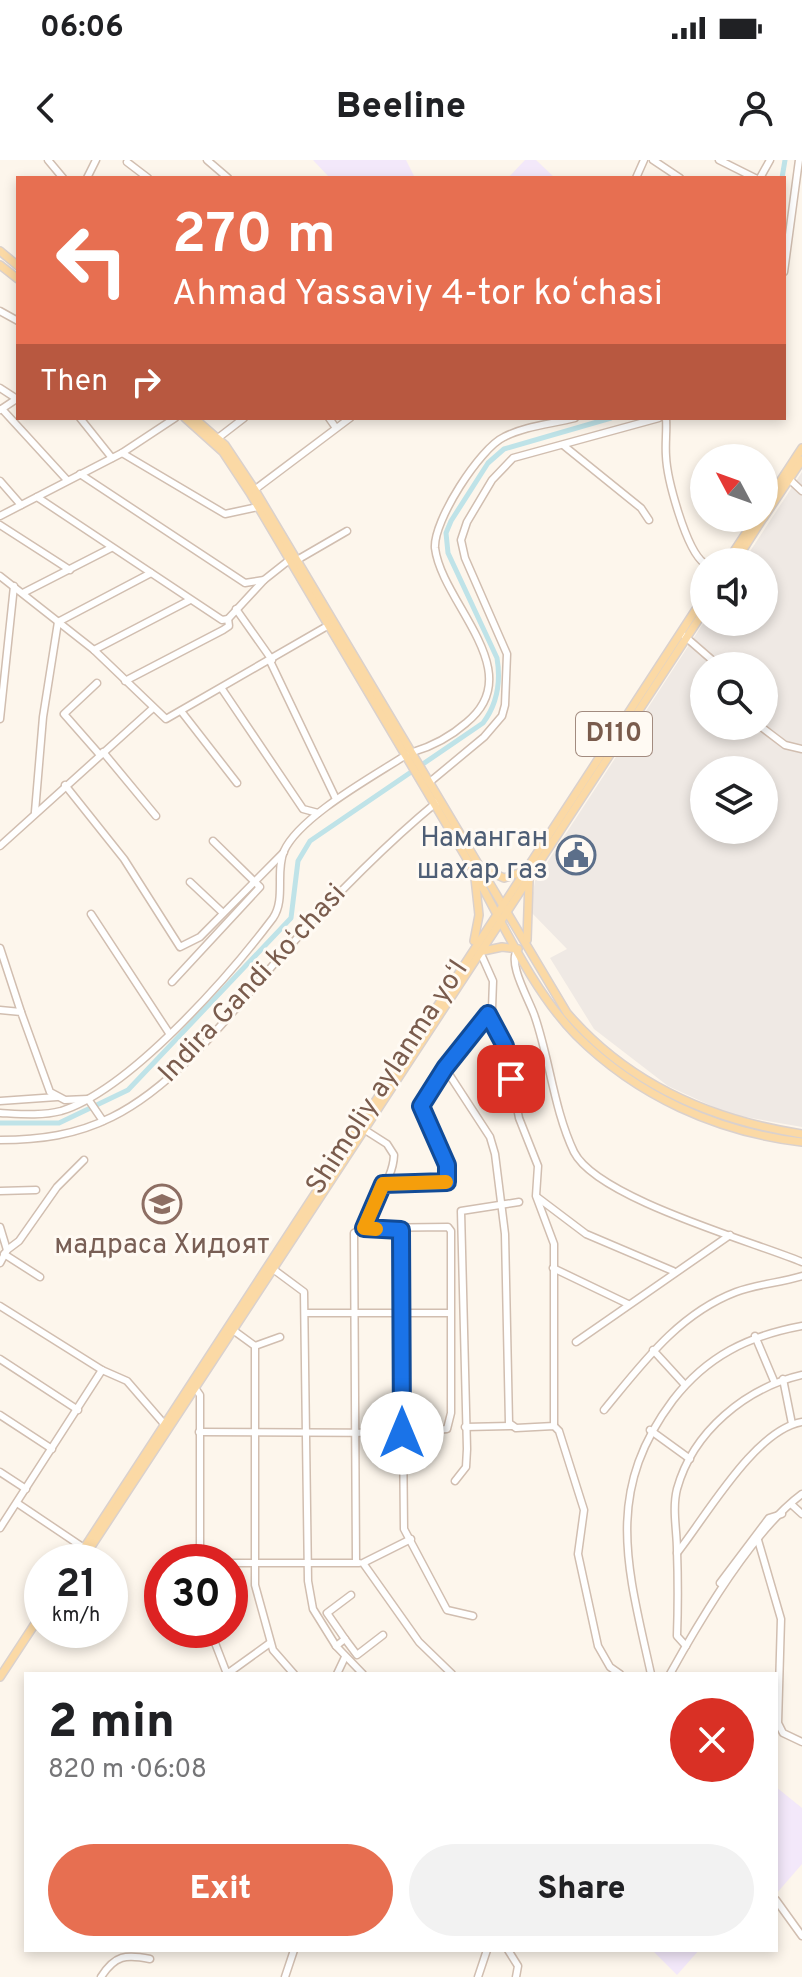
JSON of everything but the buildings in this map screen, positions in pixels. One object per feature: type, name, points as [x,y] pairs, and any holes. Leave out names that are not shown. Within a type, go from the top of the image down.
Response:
[{"type":"main road","points":[[0,251],[16,264]]},
{"type":"main road","points":[[0,265],[16,277]]},
{"type":"main road","points":[[187,420],[223,452],[253,492],[288,561],[332,624]]},
{"type":"main road","points":[[196,420],[218,438],[297,560],[332,624],[427,779],[518,949],[581,1029],[648,1081],[709,1112],[802,1134]]},
{"type":"main road","points":[[778,485],[802,448]]},
{"type":"main road","points":[[778,496],[802,460]]},
{"type":"main road","name":"Shimoliy aylanma yoʻl","points":[[87,1544],[165,1425],[233,1330],[298,1224],[365,1130],[496,911],[526,874],[690,624]]},
{"type":"main road","name":"Shimoliy aylanma yoʻl","points":[[684,635],[690,628]]},
{"type":"main road","points":[[476,868],[504,878],[526,874],[527,942]]},
{"type":"main road","points":[[476,868],[527,942],[539,976],[571,1029],[629,1080],[703,1118],[757,1135],[802,1142]]},
{"type":"main road","points":[[473,947],[479,915],[476,868]]},
{"type":"main road","name":"Shimoliy aylanma yoʻl","points":[[90,1544],[298,1224],[482,953],[526,874]]},
{"type":"main road","points":[[482,953],[502,947],[518,949]]},
{"type":"main road","points":[[2,1671],[24,1639]]},
{"type":"main road","points":[[0,1685],[24,1648]]},
{"type":"street","points":[[48,160],[61,176]]},
{"type":"street","points":[[207,160],[226,176]]},
{"type":"street","points":[[653,160],[677,176]]},
{"type":"street","points":[[719,160],[754,176]]},
{"type":"street","points":[[786,257],[799,160]]},
{"type":"street","points":[[126,161],[145,176]]},
{"type":"street","points":[[1,409],[67,480]]},
{"type":"street","points":[[82,420],[112,458]]},
{"type":"street","points":[[0,516],[122,453],[172,420]]},
{"type":"street","points":[[218,438],[241,420]]},
{"type":"street","points":[[330,420],[336,428]]},
{"type":"street","points":[[253,492],[347,420]]},
{"type":"street","points":[[65,785],[143,886],[178,946],[186,947],[200,937],[336,799],[437,743],[471,720],[485,701],[489,685],[484,651],[435,548],[445,512],[496,442],[517,432],[567,420]]},
{"type":"street","points":[[427,779],[496,725],[502,716],[508,691],[507,654],[465,558],[463,531],[505,463],[652,420]]},
{"type":"street","points":[[666,420],[666,459],[691,548]]},
{"type":"street","points":[[563,445],[641,508],[649,520]]},
{"type":"street","points":[[122,453],[225,514],[258,507]]},
{"type":"street","points":[[80,474],[238,579],[251,583],[264,580]]},
{"type":"street","points":[[789,479],[802,491]]},
{"type":"street","points":[[0,481],[21,505]]},
{"type":"street","points":[[37,497],[215,617],[228,619]]},
{"type":"street","points":[[0,525],[70,570]]},
{"type":"street","points":[[297,560],[347,531]]},
{"type":"street","points":[[23,593],[111,548]]},
{"type":"street","points":[[125,681],[229,626],[228,619],[236,609],[288,561]]},
{"type":"street","points":[[58,622],[151,573]]},
{"type":"street","points":[[0,576],[94,650],[152,709],[166,719],[332,624]]},
{"type":"street","points":[[0,719],[14,586]]},
{"type":"street","points":[[94,650],[190,600]]},
{"type":"street","points":[[236,609],[271,661],[336,799]]},
{"type":"street","points":[[35,812],[43,717],[58,622]]},
{"type":"street","points":[[684,635],[703,652]]},
{"type":"street","points":[[97,683],[64,714],[156,816]]},
{"type":"street","points":[[222,689],[303,809],[315,814],[322,812]]},
{"type":"street","points":[[0,846],[152,709]]},
{"type":"street","points":[[181,711],[237,783]]},
{"type":"street","points":[[778,740],[785,745],[802,749]]},
{"type":"street","name":"Indira Gandi koʻchasi","points":[[0,1140],[36,1140],[76,1133],[152,1091],[211,1035],[330,902],[437,802]]},
{"type":"street","points":[[172,982],[260,887],[213,841]]},
{"type":"street","points":[[0,1113],[60,1111],[88,1099],[133,1068],[248,951],[276,913],[284,852]]},
{"type":"street","points":[[190,882],[223,913]]},
{"type":"street","points":[[91,914],[169,1033]]},
{"type":"street","points":[[0,948],[50,1092],[57,1097]]},
{"type":"street","points":[[518,949],[514,962],[540,1031],[568,1136],[581,1163],[619,1190],[802,1262]]},
{"type":"street","points":[[388,1182],[447,1182],[442,1152],[421,1109],[445,1068],[493,1004],[493,981],[482,953]]},
{"type":"street","points":[[0,1010],[21,1012]]},
{"type":"street","points":[[488,1014],[505,1046],[519,1118],[538,1166],[536,1196],[552,1236],[554,1426],[576,1478],[584,1510],[578,1554],[598,1646],[610,1667],[617,1672]]},
{"type":"street","points":[[445,1068],[493,1145],[501,1204],[516,1427]]},
{"type":"street","points":[[0,1101],[57,1097],[74,1101],[88,1099]]},
{"type":"street","points":[[88,1099],[101,1118]]},
{"type":"street","points":[[364,1228],[377,1194],[388,1182],[394,1164],[392,1149],[365,1130]]},
{"type":"street","points":[[0,1263],[57,1187],[84,1160]]},
{"type":"street","points":[[0,1191],[36,1190]]},
{"type":"street","points":[[536,1196],[586,1234],[673,1271]]},
{"type":"street","points":[[455,1481],[466,1467],[461,1211],[519,1202]]},
{"type":"street","points":[[0,1227],[6,1252],[40,1277]]},
{"type":"street","points":[[199,1432],[354,1434],[447,1429],[450,1229],[364,1228],[354,1233],[354,1434],[359,1563],[419,1642],[450,1672]]},
{"type":"street","points":[[401,1230],[404,1529],[447,1610],[473,1616]]},
{"type":"street","points":[[576,1342],[673,1271],[720,1245],[730,1235]]},
{"type":"street","points":[[553,1268],[628,1304]]},
{"type":"street","points":[[273,1269],[304,1292],[305,1562],[313,1609],[336,1646],[361,1672]]},
{"type":"street","points":[[604,1410],[653,1350],[684,1322],[723,1298],[802,1276]]},
{"type":"street","points":[[0,1306],[102,1370],[127,1381],[165,1425]]},
{"type":"street","points":[[305,1313],[450,1313]]},
{"type":"street","points":[[651,1672],[630,1575],[627,1531],[631,1479],[650,1430],[685,1385],[716,1357],[755,1336],[802,1326]]},
{"type":"street","points":[[233,1330],[255,1346]]},
{"type":"street","points":[[755,1336],[774,1381]]},
{"type":"street","points":[[255,1346],[280,1337]]},
{"type":"street","points":[[255,1346],[253,1562],[258,1602],[270,1643],[292,1672]]},
{"type":"street","points":[[653,1350],[685,1385]]},
{"type":"street","points":[[0,1359],[78,1410]]},
{"type":"street","points":[[0,1527],[102,1370]]},
{"type":"street","points":[[686,1646],[677,1636],[677,1490],[690,1459],[737,1402],[774,1381],[802,1375]]},
{"type":"street","points":[[783,1379],[792,1424]]},
{"type":"street","points":[[193,1385],[200,1395],[200,1544]]},
{"type":"street","points":[[0,1415],[52,1449]]},
{"type":"street","points":[[677,1553],[764,1439],[802,1422]]},
{"type":"street","points":[[465,1427],[554,1426]]},
{"type":"street","points":[[650,1430],[690,1459]]},
{"type":"street","points":[[0,1472],[26,1489]]},
{"type":"street","points":[[671,1672],[758,1540],[802,1494]]},
{"type":"street","points":[[17,1503],[78,1544]]},
{"type":"street","points":[[791,1504],[802,1514]]},
{"type":"street","points":[[720,1583],[769,1518],[782,1514]]},
{"type":"street","points":[[248,1562],[359,1563],[411,1539]]},
{"type":"street","points":[[758,1540],[781,1619],[779,1729],[802,1742]]},
{"type":"street","points":[[351,1595],[327,1613],[357,1655],[383,1635]]},
{"type":"street","points":[[336,1646],[345,1639]]},
{"type":"street","points":[[230,1672],[270,1643]]},
{"type":"street","points":[[217,1648],[226,1672]]},
{"type":"street","points":[[338,1672],[345,1657]]},
{"type":"street","points":[[778,1903],[802,1936]]},
{"type":"street","points":[[285,1977],[293,1952]]},
{"type":"street","points":[[478,1977],[486,1952]]},
{"type":"street","points":[[509,1952],[519,1975]]},
{"type":"street","points":[[101,1977],[117,1958],[128,1954],[150,1959]]},
{"type":"shaded area","points":[[313,160],[406,160],[414,176],[328,176]]},
{"type":"shaded area","points":[[525,160],[536,160],[553,176],[510,176]]},
{"type":"shaded area","points":[[802,472],[802,1127],[729,1114],[668,1086],[594,1029],[550,958],[567,949],[530,911],[535,881],[695,636],[778,636],[778,548],[752,548],[763,532],[778,532],[778,509]]},
{"type":"shaded area","points":[[778,1789],[802,1808],[802,1864],[778,1892]]},
{"type":"shaded area","points":[[654,1952],[697,1952],[677,1975]]},
{"type":"waterway","points":[[782,176],[785,160]]},
{"type":"waterway","points":[[0,1123],[59,1123],[128,1090],[291,918],[298,861],[310,841],[483,723],[497,692],[497,658],[448,553],[446,533],[488,463],[504,449],[604,420]]},
{"type":"slow traffic","points":[[376,1229],[364,1228],[383,1184],[446,1182]]},
{"type":"place","name":"Наманган шахар газ","points":[[576,855]]},
{"type":"place","name":"мадраса Хидоят","points":[[162,1204]]},
{"type":"route","points":[[402,1433],[401,1230],[364,1228],[366,1220],[383,1184],[447,1182],[447,1165],[421,1113],[421,1106],[445,1068],[488,1014],[505,1046],[511,1079]]}]
